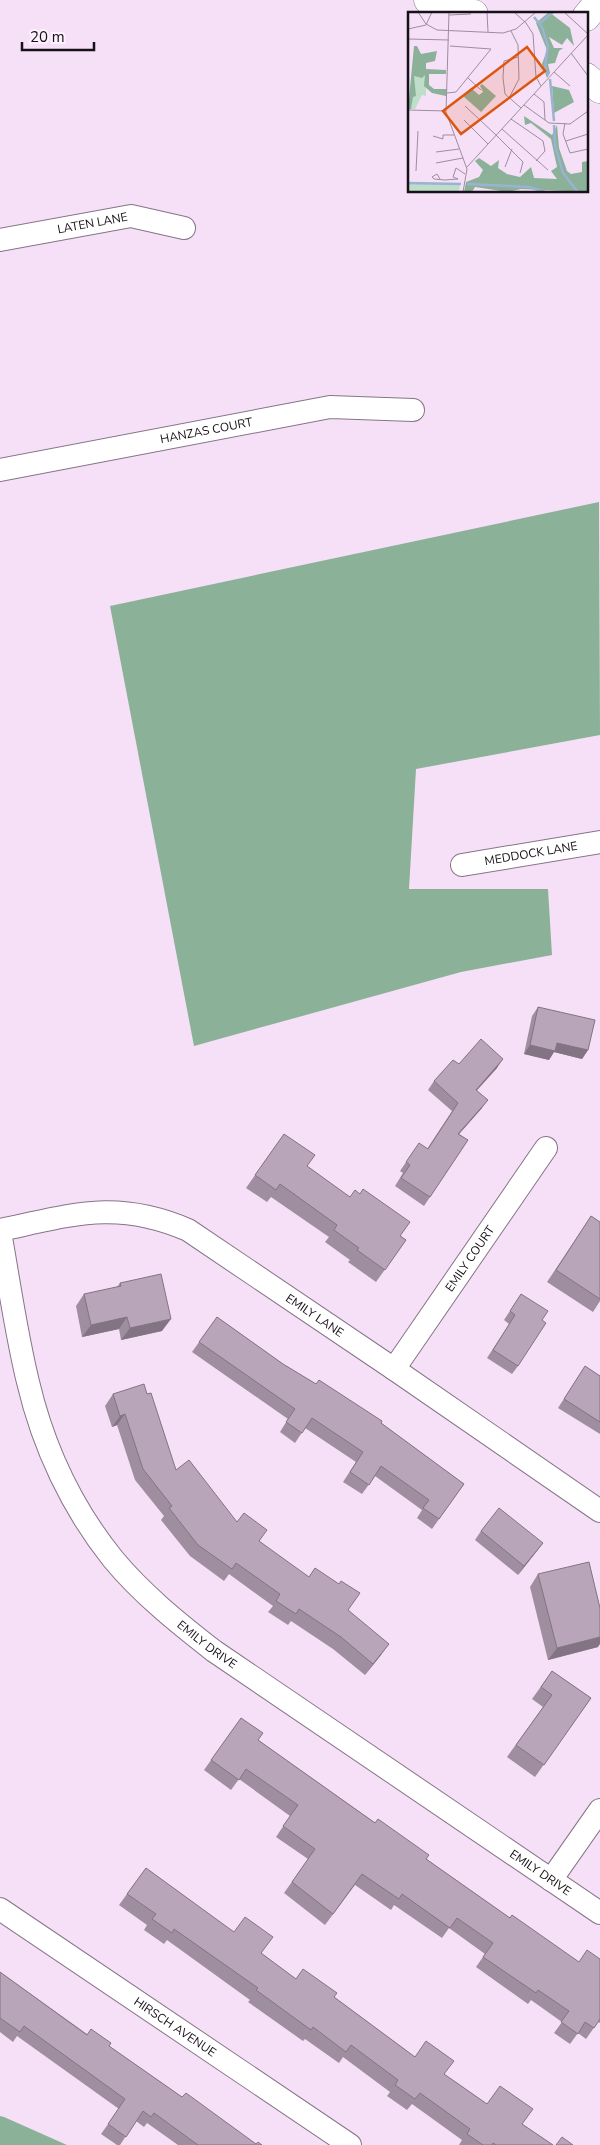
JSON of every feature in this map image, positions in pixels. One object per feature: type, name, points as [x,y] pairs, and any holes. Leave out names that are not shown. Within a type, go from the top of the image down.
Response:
[{"type":"main road","points":[[428,0],[467,12]]},
{"type":"main road","points":[[588,15],[600,0]]},
{"type":"main road","points":[[588,79],[600,88]]},
{"type":"street","name":"LATEN LANE","points":[[0,240],[131,216],[184,228]]},
{"type":"street","name":"HANZAS COURT","points":[[0,470],[330,407],[413,410]]},
{"type":"street","name":"MEDDOCK LANE","points":[[462,865],[600,842]]},
{"type":"street","name":"EMILY COURT","points":[[394,1369],[546,1148]]},
{"type":"street","name":"EMILY LANE","points":[[0,1231],[83,1212],[113,1211],[140,1214],[167,1222],[209,1243],[600,1511]]},
{"type":"street","name":"EMILY DRIVE","points":[[0,1231],[28,1382],[44,1436],[64,1483],[86,1521],[114,1559],[144,1592],[176,1621],[214,1651],[600,1913]]},
{"type":"street","points":[[551,1880],[600,1810]]},
{"type":"street","name":"HIRSCH AVENUE","points":[[0,1909],[350,2145]]},
{"type":"green space","points":[[599,502],[600,735],[416,769],[409,889],[548,889],[552,955],[461,972],[194,1046],[110,606]]},
{"type":"green space","points":[[0,2116],[4,2117],[67,2145],[0,2145]]},
{"type":"building","points":[[538,1007],[595,1020],[588,1050],[557,1043],[555,1051],[530,1045]]},
{"type":"building","points":[[481,1039],[503,1059],[476,1090],[488,1100],[458,1134],[468,1140],[430,1197],[401,1178],[410,1165],[406,1162],[419,1143],[428,1149],[458,1103],[434,1081],[453,1060],[459,1064]]},
{"type":"building","points":[[284,1134],[315,1155],[307,1166],[350,1197],[355,1190],[360,1194],[363,1189],[410,1222],[400,1236],[406,1240],[385,1270],[357,1250],[359,1248],[334,1230],[337,1225],[280,1184],[276,1190],[255,1175]]},
{"type":"building","points":[[591,1216],[600,1222],[600,1299],[556,1270]]},
{"type":"building","points":[[161,1274],[171,1319],[130,1328],[127,1317],[91,1325],[84,1294],[121,1286],[120,1283]]},
{"type":"building","points":[[521,1294],[548,1311],[542,1320],[546,1323],[518,1366],[493,1350],[515,1315],[510,1311]]},
{"type":"building","points":[[217,1317],[283,1364],[316,1384],[319,1380],[382,1421],[381,1423],[464,1484],[439,1519],[423,1508],[429,1500],[381,1466],[369,1485],[350,1472],[363,1452],[312,1418],[302,1433],[286,1422],[295,1409],[199,1342]]},
{"type":"building","points":[[585,1366],[600,1376],[600,1422],[564,1399]]},
{"type":"building","points":[[144,1384],[147,1394],[151,1393],[176,1470],[189,1460],[237,1522],[244,1513],[267,1530],[259,1541],[309,1577],[315,1568],[339,1584],[341,1581],[360,1593],[348,1610],[389,1644],[373,1664],[341,1637],[299,1609],[296,1614],[276,1601],[280,1594],[236,1563],[232,1569],[198,1545],[169,1508],[172,1506],[143,1469],[125,1414],[120,1416],[113,1394]]},
{"type":"building","points":[[499,1508],[543,1543],[524,1566],[481,1531]]},
{"type":"building","points":[[589,1562],[600,1608],[600,1637],[557,1648],[538,1574]]},
{"type":"building","points":[[552,1671],[591,1698],[544,1765],[516,1745],[552,1695],[541,1687]]},
{"type":"building","points":[[241,1718],[263,1733],[258,1740],[375,1823],[378,1819],[429,1855],[426,1859],[510,1918],[512,1915],[579,1962],[587,1950],[600,1959],[600,2019],[594,2028],[585,2022],[578,2034],[561,2022],[569,2011],[538,1990],[536,1993],[483,1957],[493,1943],[457,1918],[450,1928],[402,1894],[399,1899],[362,1874],[333,1914],[292,1882],[315,1849],[283,1826],[298,1805],[246,1769],[239,1780],[211,1760]]},
{"type":"building","points":[[146,1868],[234,1932],[245,1917],[273,1937],[261,1953],[296,1979],[303,1969],[337,1993],[334,1997],[415,2057],[426,2041],[454,2061],[444,2074],[487,2104],[500,2086],[533,2109],[522,2124],[553,2145],[496,2145],[493,2143],[492,2145],[483,2145],[467,2134],[470,2129],[420,2093],[415,2099],[395,2085],[398,2080],[351,2045],[346,2052],[313,2027],[311,2030],[256,1990],[258,1988],[174,1929],[172,1933],[152,1919],[156,1914],[127,1894]]},
{"type":"building","points":[[0,1972],[87,2035],[91,2029],[111,2043],[109,2046],[182,2097],[186,2093],[256,2144],[258,2142],[262,2145],[198,2145],[154,2113],[151,2117],[143,2111],[126,2137],[108,2124],[125,2099],[24,2026],[20,2032],[0,2018]]},
{"type":"building","points":[[562,2137],[573,2145],[556,2145]]}]
